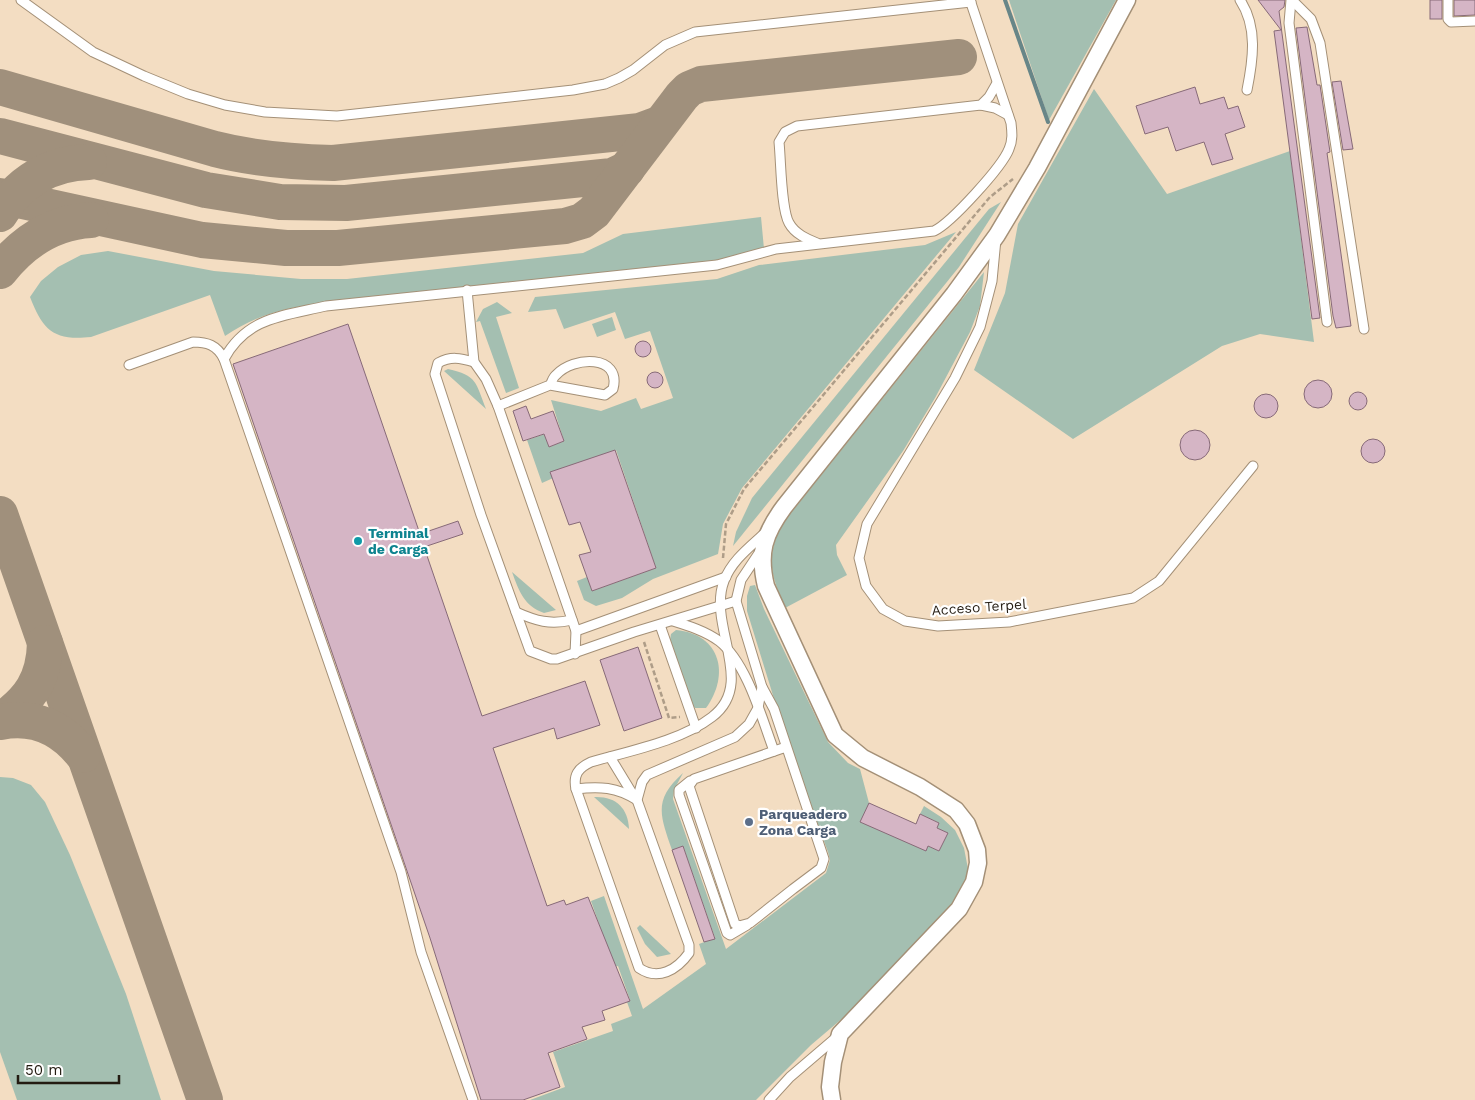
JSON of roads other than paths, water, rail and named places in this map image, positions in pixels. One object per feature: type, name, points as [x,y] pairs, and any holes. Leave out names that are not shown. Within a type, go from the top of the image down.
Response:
[{"type":"street","points":[[832,1100],[830,1087],[833,1062],[840,1034],[959,909],[974,882],[978,862],[977,850],[967,824],[956,810],[920,787],[863,758],[847,747],[834,734],[766,586],[761,560],[763,548],[769,529],[784,507],[954,294],[997,235],[1031,178],[1127,0]]},
{"type":"lane","points":[[20,0],[93,52],[188,94],[225,105],[315,116],[363,114],[573,90],[605,84],[619,78],[633,70],[665,45],[695,32],[970,1],[1008,115],[1012,133],[1009,151],[942,228],[924,233],[759,252],[718,265],[326,306],[267,321],[246,330],[233,342],[224,359]]},
{"type":"lane","points":[[1240,0],[1252,33],[1253,62],[1247,90]]},
{"type":"lane","points":[[1291,0],[1289,23],[1327,322]]},
{"type":"lane","points":[[1291,0],[1311,19],[1320,43],[1364,329]]},
{"type":"lane","points":[[1448,0],[1448,19],[1451,22],[1475,21]]},
{"type":"lane","points":[[981,105],[989,97],[997,83]]},
{"type":"lane","points":[[820,244],[800,235],[788,222],[786,216],[779,142],[785,132],[797,126],[981,105],[995,108],[1008,115]]},
{"type":"lane","name":"Acceso Terpel","points":[[997,235],[992,281],[980,327],[955,378],[867,524],[859,558],[866,586],[883,609],[905,622],[938,626],[1009,622],[1133,598],[1158,581],[1253,466]]},
{"type":"lane","points":[[467,290],[474,362],[486,379],[498,406],[576,631],[576,654]]},
{"type":"lane","points":[[129,365],[193,342],[213,345],[220,351],[224,359],[401,872],[421,952],[473,1100]]},
{"type":"lane","points":[[474,362],[457,357],[449,358],[438,363],[435,374],[481,516],[530,651],[551,660],[576,654],[649,628],[736,601]]},
{"type":"lane","points":[[498,406],[550,385],[598,396],[610,393],[614,384],[612,372],[607,366],[594,361],[562,370],[556,375],[550,385]]},
{"type":"lane","points":[[610,757],[637,800],[689,945],[689,953],[682,961],[674,968],[655,975],[647,974],[639,968],[574,782],[579,770],[591,762],[685,733],[714,716],[727,702],[732,692],[733,683],[720,607],[725,577],[736,561],[769,529]]},
{"type":"lane","points":[[763,548],[742,580],[736,601],[762,687],[774,709],[823,854],[823,864],[750,923],[730,935],[727,933],[679,795],[680,790],[690,781],[786,747]]},
{"type":"lane","points":[[576,631],[725,577]]},
{"type":"lane","points":[[516,612],[553,624],[572,620]]},
{"type":"lane","points":[[673,621],[700,630],[727,649],[736,660],[758,708],[774,751]]},
{"type":"lane","points":[[660,625],[696,728]]},
{"type":"lane","points":[[637,800],[642,782],[647,775],[731,740],[749,724],[758,708],[762,687]]},
{"type":"lane","points":[[690,781],[689,790],[735,924],[742,926],[750,923]]},
{"type":"lane","points":[[576,789],[608,788],[621,791],[637,800]]},
{"type":"lane","points":[[769,1100],[790,1077],[840,1034]]},
{"type":"waterway","points":[[1005,0],[1048,122]]},
{"type":"place","name":"Terminal de Carga","points":[[358,541]]},
{"type":"place","name":"Parqueadero Zona Carga","points":[[749,822]]}]
